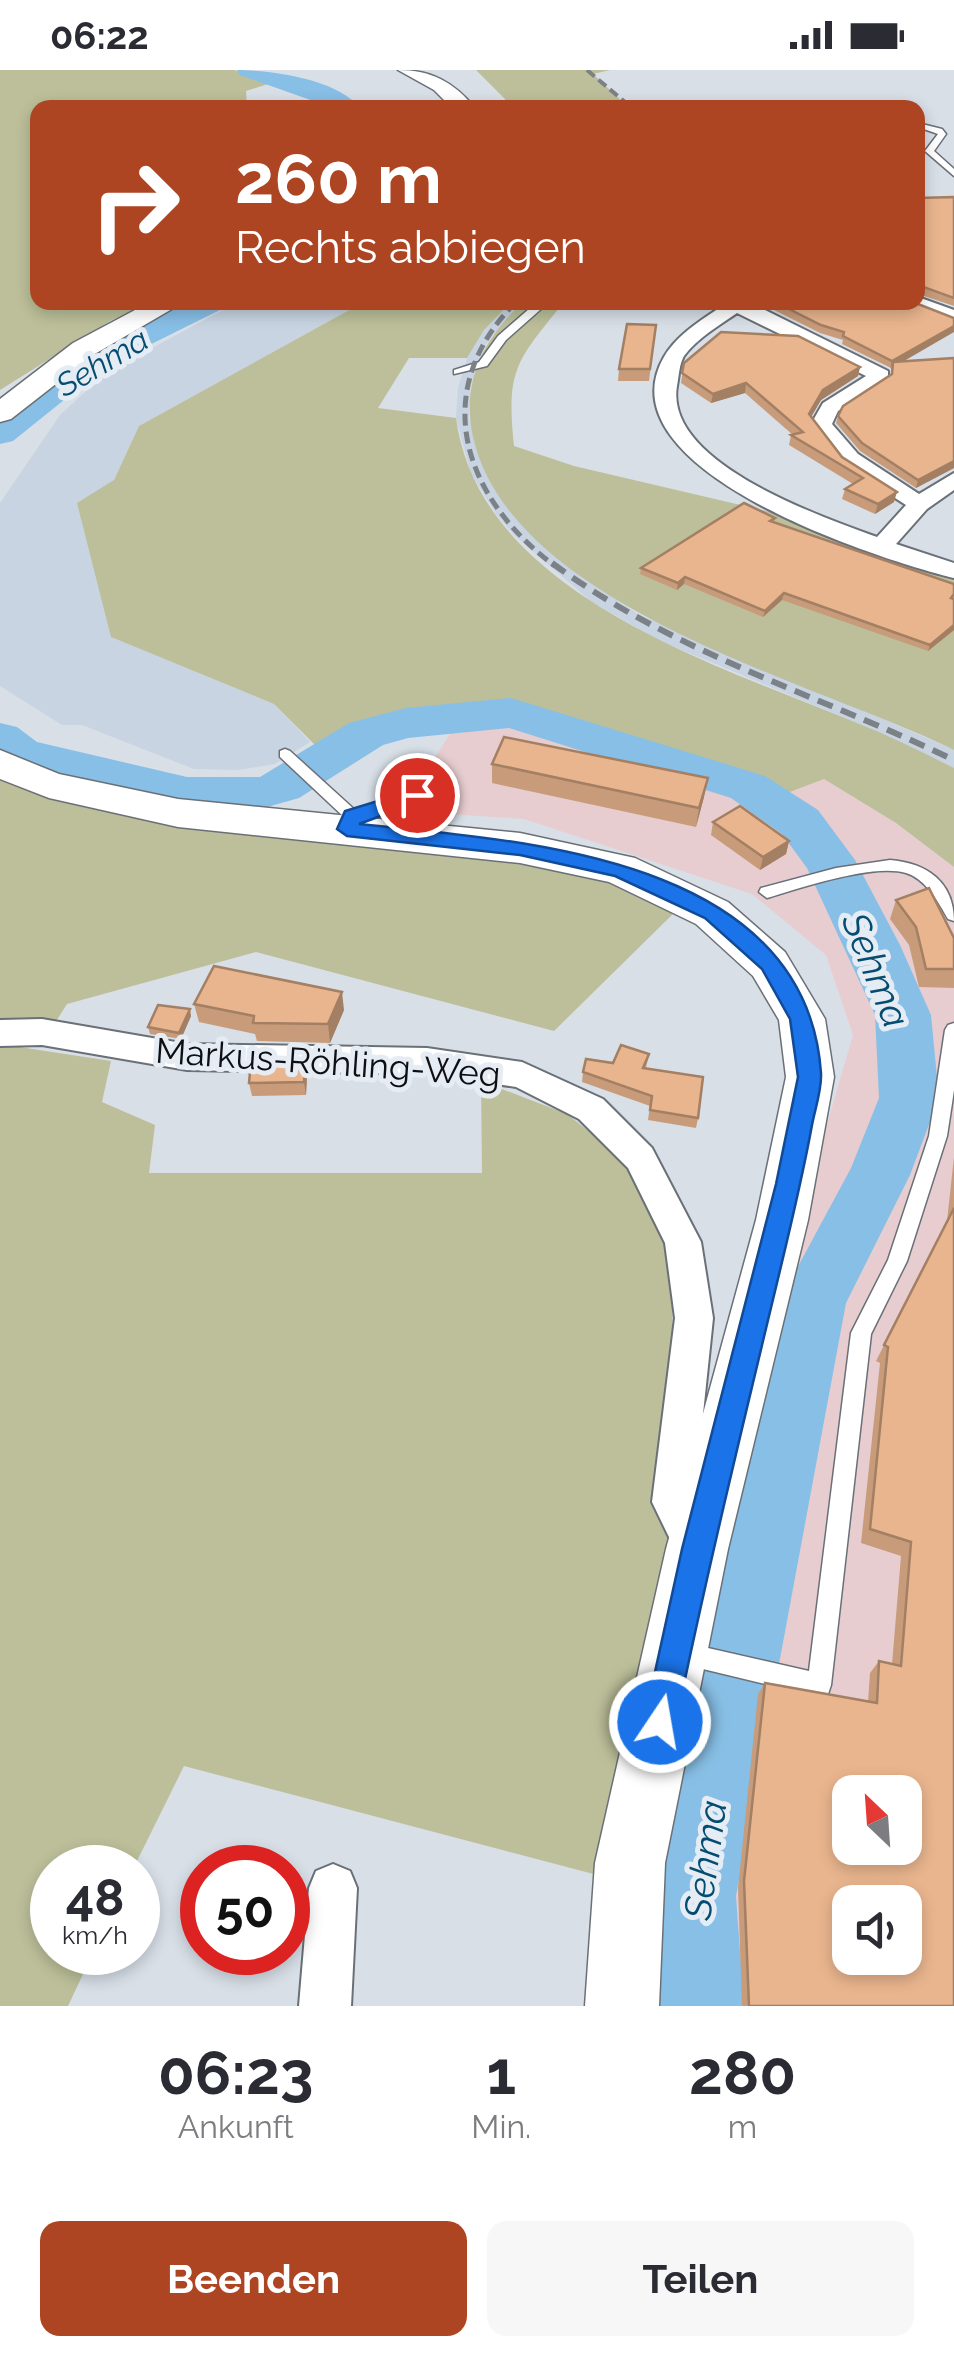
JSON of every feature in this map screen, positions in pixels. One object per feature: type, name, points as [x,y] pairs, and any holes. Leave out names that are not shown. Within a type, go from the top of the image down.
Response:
[{"type":"main road","points":[[408,70],[441,86],[456,100]]},
{"type":"main road","points":[[0,413],[83,349],[156,310]]},
{"type":"main road","points":[[0,764],[49,784],[178,813],[339,811],[620,870],[712,913],[769,964],[802,1019],[810,1077],[785,1202],[697,1549],[689,1656],[630,1863],[622,2006]]},
{"type":"street","points":[[925,305],[954,316]]},
{"type":"street","points":[[730,310],[692,338],[671,360],[663,411],[670,424],[716,472],[747,490],[882,546],[954,570]]},
{"type":"street","points":[[750,310],[880,375],[830,406],[822,424],[850,459],[919,504]]},
{"type":"street","points":[[882,546],[919,504],[954,480]]},
{"type":"street","name":"Markus-Röhling-Weg","points":[[0,1032],[42,1032],[187,1057],[427,1061],[522,1076],[591,1109],[640,1158],[683,1242],[694,1318],[672,1502],[697,1549]]},
{"type":"street","points":[[324,2006],[333,1888]]},
{"type":"lane","points":[[925,127],[942,134],[929,152],[954,172]]},
{"type":"lane","points":[[458,372],[483,364],[502,338],[535,310]]},
{"type":"lane","points":[[285,754],[339,811],[417,795]]},
{"type":"lane","points":[[767,892],[876,867],[909,867],[940,890],[954,915]]},
{"type":"lane","points":[[689,1656],[820,1685],[862,1333],[897,1261],[938,1136],[954,1030]]},
{"type":"shaded area","points":[[223,310],[349,310],[139,426],[114,480],[111,637],[274,704],[310,742],[275,764],[238,770],[194,769],[82,725],[62,725],[0,686],[0,503],[60,415],[107,372]]},
{"type":"shaded area","points":[[503,310],[516,310],[489,339],[479,358],[470,388],[469,418],[477,451],[511,510],[530,532],[578,575],[638,614],[950,748],[954,750],[954,768],[660,641],[592,602],[515,536],[471,473],[456,418],[458,388],[467,358],[484,330]]},
{"type":"shaded area","points":[[511,713],[766,801],[824,779],[896,823],[954,867],[954,2006],[639,2006],[729,1461],[853,1035],[826,955],[752,894],[524,819],[401,811],[462,715]]},
{"type":"green space","points":[[0,70],[234,70],[274,82],[246,91],[247,100],[30,100],[30,310],[133,310],[0,390]]},
{"type":"green space","points":[[476,70],[610,70],[593,74],[621,100],[505,100]]},
{"type":"green space","points":[[349,310],[503,310],[484,330],[467,358],[409,358],[378,408],[456,418],[474,479],[509,532],[557,577],[613,615],[739,676],[882,733],[954,768],[954,867],[896,823],[824,779],[766,801],[511,713],[406,723],[366,734],[326,756],[274,704],[111,637],[77,503],[114,480],[139,426]]},
{"type":"green space","points":[[515,310],[557,310],[534,339],[518,368],[512,399],[514,446],[574,466],[779,514],[954,577],[954,750],[676,632],[606,593],[545,548],[499,497],[473,437],[473,380],[486,347]]},
{"type":"green space","points":[[0,775],[424,843],[618,881],[677,910],[554,1031],[256,952],[67,1004],[55,1023],[0,1024]]},
{"type":"green space","points":[[0,1044],[111,1061],[102,1102],[155,1125],[149,1173],[482,1173],[481,1081],[567,1114],[624,1159],[672,1246],[674,1555],[601,1876],[184,1766],[145,1845],[30,1845],[30,1975],[83,1975],[68,2006],[0,2006]]},
{"type":"building","points":[[954,197],[954,298],[925,287],[925,198]]},
{"type":"building","points":[[925,307],[954,318],[954,326],[892,361],[843,336],[844,332],[791,310],[925,310]]},
{"type":"building","points":[[627,324],[656,325],[650,369],[619,369]]},
{"type":"building","points":[[721,332],[798,336],[860,367],[823,390],[809,414],[842,457],[897,492],[878,504],[845,489],[863,478],[791,435],[803,432],[746,383],[713,394],[682,373],[684,363]]},
{"type":"building","points":[[954,358],[954,461],[918,480],[862,443],[838,416],[843,406],[892,374],[893,362]]},
{"type":"building","points":[[744,503],[775,518],[770,521],[954,584],[954,625],[930,645],[784,593],[765,611],[685,577],[678,583],[641,568]]},
{"type":"building","points":[[504,737],[708,778],[699,808],[492,764]]},
{"type":"building","points":[[740,806],[789,841],[763,857],[713,822]]},
{"type":"building","points":[[929,888],[954,938],[954,969],[926,969],[916,927],[896,900]]},
{"type":"building","points":[[214,966],[342,992],[328,1024],[253,1023],[254,1016],[194,1004]]},
{"type":"building","points":[[158,1005],[190,1009],[179,1033],[148,1027]]},
{"type":"building","points":[[621,1045],[649,1054],[643,1068],[703,1077],[698,1118],[650,1110],[652,1096],[583,1072],[586,1059],[613,1063]]},
{"type":"building","points":[[251,1062],[305,1063],[304,1082],[249,1083]]},
{"type":"building","points":[[954,1208],[954,2006],[749,2006],[744,1881],[765,1683],[877,1703],[879,1661],[901,1666],[911,1542],[870,1529],[888,1347],[884,1345]]},
{"type":"waterway","name":"Sehma","points":[[249,70],[340,100]]},
{"type":"waterway","name":"Sehma","points":[[0,433],[93,360],[195,310]]},
{"type":"waterway","name":"Sehma","points":[[0,738],[21,754],[187,793],[260,793],[282,787],[366,734],[406,723],[511,713],[748,787],[800,822],[829,860],[873,945],[903,1015],[909,1098],[879,1175],[813,1300],[693,1896],[699,2006]]},
{"type":"railway","points":[[587,70],[623,100]]},
{"type":"railway","points":[[510,310],[489,336],[472,371],[465,406],[468,441],[479,475],[497,508],[555,566]]},
{"type":"railway","points":[[552,563],[599,595],[697,648],[954,760]]},
{"type":"route","points":[[417,795],[352,816],[347,829],[520,848],[620,870],[712,913],[769,964],[802,1019],[810,1077],[782,1220],[697,1549],[660,1722]]}]
